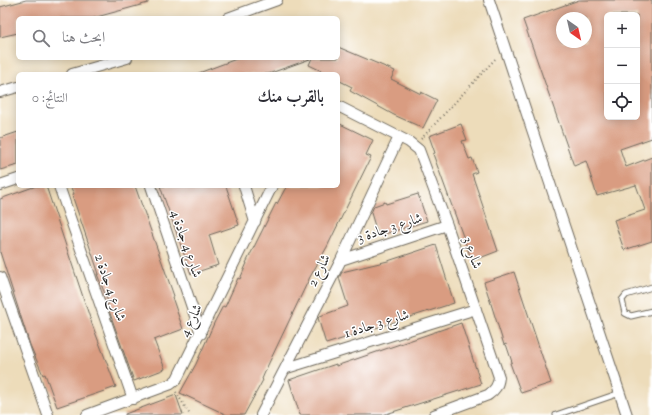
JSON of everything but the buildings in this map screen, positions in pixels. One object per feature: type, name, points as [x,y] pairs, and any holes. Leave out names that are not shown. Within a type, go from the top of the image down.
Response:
[{"type":"street","points":[[233,16],[277,0]]},
{"type":"street","points":[[489,0],[504,49],[627,415]]},
{"type":"street","points":[[79,72],[120,60]]},
{"type":"street","points":[[0,92],[16,88]]},
{"type":"street","points":[[340,107],[414,145]]},
{"type":"street","name":"شارع 2","points":[[261,415],[287,368],[341,260],[399,137]]},
{"type":"street","name":"شارع 3","points":[[414,145],[419,150],[447,225],[499,378],[498,385],[494,391],[488,395],[434,415]]},
{"type":"street","points":[[0,185],[16,180]]},
{"type":"street","name":"شارع 4 جادة 2","points":[[60,188],[133,399]]},
{"type":"street","name":"شارع 4 جادة 4","points":[[152,188],[201,334]]},
{"type":"street","points":[[245,188],[255,222]]},
{"type":"street","name":"شارع 4","points":[[87,415],[171,384],[182,372],[271,188]]},
{"type":"street","name":"شارع 3 جادة 3","points":[[341,260],[447,225]]},
{"type":"street","points":[[0,277],[48,415]]},
{"type":"street","name":"شارع 3 جادة 1","points":[[287,368],[476,309]]},
{"type":"lane","points":[[652,287],[626,295],[622,300],[625,313],[631,316],[652,311]]},
{"type":"lane","points":[[556,415],[620,393]]},
{"type":"path","points":[[414,145],[504,49]]},
{"type":"path","points":[[171,384],[190,415]]}]
